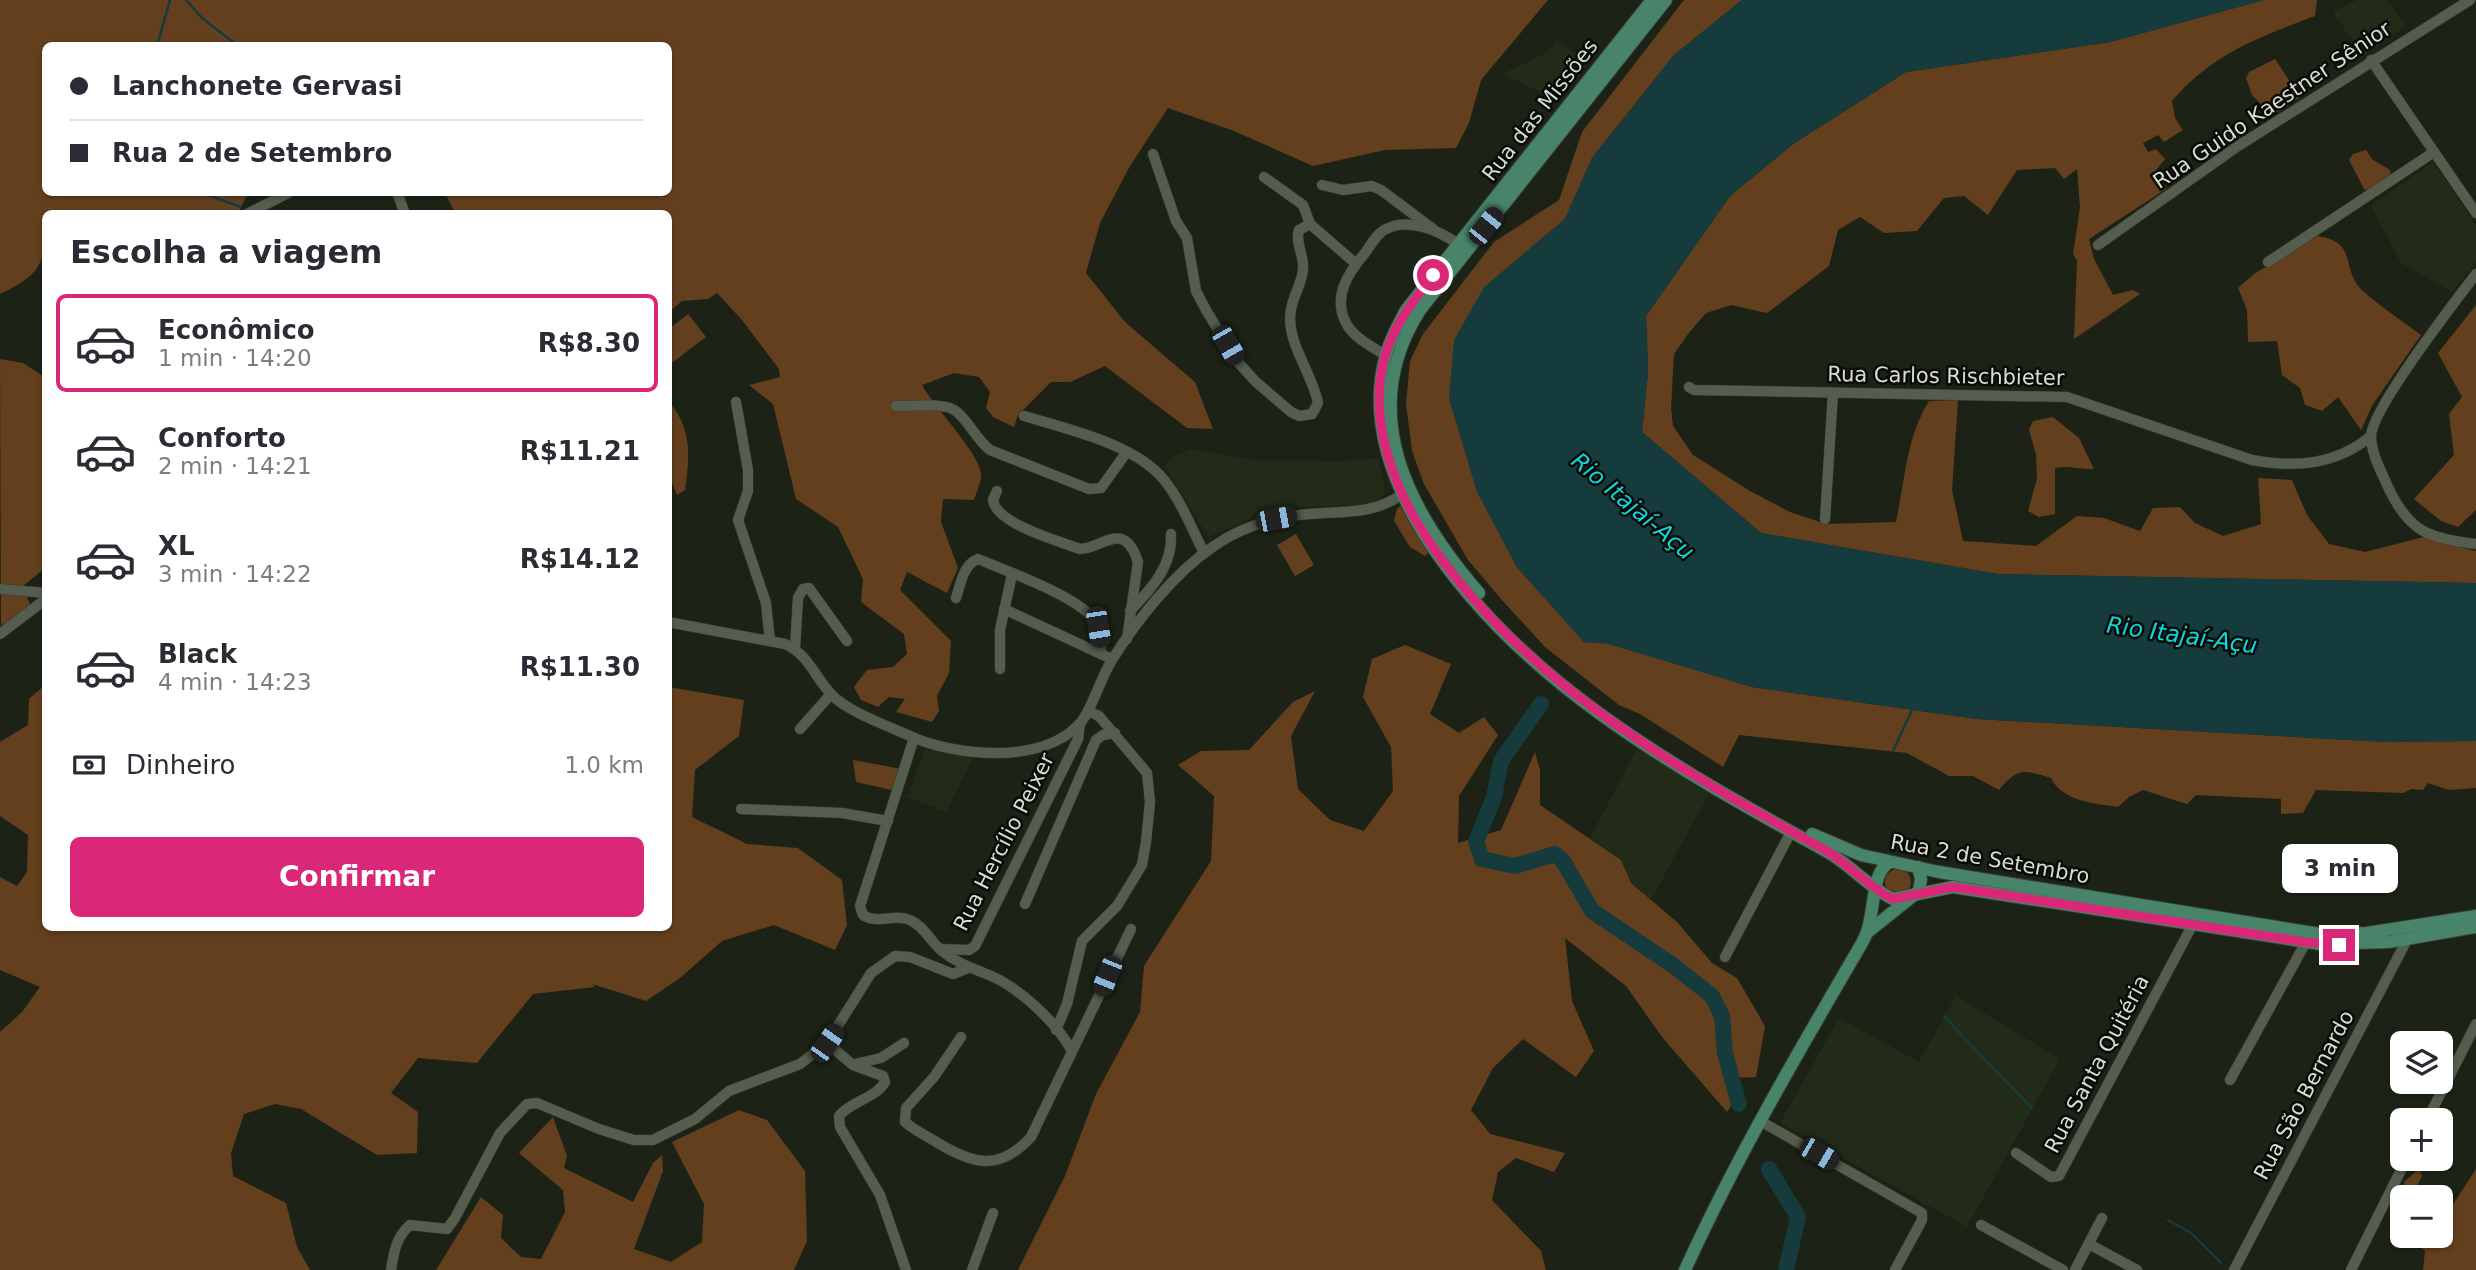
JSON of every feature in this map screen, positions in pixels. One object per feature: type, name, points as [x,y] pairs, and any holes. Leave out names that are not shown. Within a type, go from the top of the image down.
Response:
[{"type":"main road","name":"Rua das Missões","points":[[1547,667],[1491,619],[1442,553],[1389,463],[1383,428],[1381,389],[1385,355],[1406,310],[1652,0]]},
{"type":"main road","name":"Rua das Missões","points":[[1405,493],[1394,445],[1390,403],[1393,366],[1408,328],[1666,0]]},
{"type":"main road","name":"Rua 2 de Setembro","points":[[1547,667],[1627,732],[1847,863],[1893,899],[1953,887],[2339,945],[2409,938],[2476,927]]},
{"type":"main road","name":"Rua 2 de Setembro","points":[[1547,667],[1644,734],[1786,820],[1839,847],[1890,862],[2320,934],[2367,933],[2476,916]]},
{"type":"main road","points":[[1685,1270],[1762,1122],[1869,932],[1877,874],[1890,862]]},
{"type":"main road","points":[[1869,932],[1913,896],[1921,885],[1917,867]]},
{"type":"street","name":"Rua Guido Kaestner Sênior","points":[[2098,245],[2238,146],[2470,0]]},
{"type":"street","points":[[2371,60],[2476,213]]},
{"type":"street","points":[[2268,262],[2434,152]]},
{"type":"street","points":[[1153,154],[1169,202],[1187,238],[1196,291],[1206,310],[1237,360],[1255,381],[1299,416],[1312,414],[1318,403],[1314,381],[1295,343],[1290,311],[1304,265],[1297,237],[1299,230],[1310,225]]},
{"type":"street","points":[[1264,177],[1303,205],[1310,225],[1355,263]]},
{"type":"street","points":[[1322,185],[1343,190],[1372,186],[1458,244]]},
{"type":"street","points":[[255,210],[282,196]]},
{"type":"street","points":[[1385,355],[1351,331],[1341,310],[1342,291],[1355,263],[1386,229],[1399,226],[1434,230]]},
{"type":"street","points":[[2476,274],[2395,386],[2374,424],[2371,436],[2381,473],[2396,506],[2411,524],[2432,535],[2476,544]]},
{"type":"street","name":"Rua Carlos Rischbieter","points":[[1689,387],[1694,390],[2067,397],[2252,460],[2283,464],[2321,462],[2371,436]]},
{"type":"street","points":[[1825,519],[1833,393]]},
{"type":"street","points":[[736,402],[748,470],[748,491],[738,520],[766,603],[770,641]]},
{"type":"street","points":[[896,406],[948,408],[957,411],[978,440],[990,450],[1089,489],[1101,488],[1126,453]]},
{"type":"street","points":[[1024,416],[1092,436],[1126,453],[1164,480],[1204,553]]},
{"type":"street","points":[[997,491],[993,500],[1000,515],[1037,533],[1080,549],[1087,549],[1104,538],[1128,543],[1138,562],[1127,639]]},
{"type":"street","points":[[672,623],[795,648],[841,703],[914,738],[971,752],[1008,753],[1049,743],[1080,724],[1112,659],[1175,581],[1204,553],[1261,522],[1310,513],[1360,511],[1384,506],[1405,493]]},
{"type":"street","points":[[1130,611],[1149,590],[1168,561],[1171,534]]},
{"type":"street","points":[[956,598],[963,574],[973,561],[978,559],[1070,601],[1092,616],[1098,627],[1101,654]]},
{"type":"street","points":[[1000,669],[1004,609],[1012,574]]},
{"type":"street","points":[[0,589],[42,593]]},
{"type":"street","points":[[795,648],[798,597],[803,589],[814,593],[821,608],[847,641]]},
{"type":"street","points":[[0,634],[42,602]]},
{"type":"street","points":[[1004,609],[1112,659]]},
{"type":"street","points":[[800,729],[831,694]]},
{"type":"street","points":[[1056,1030],[1067,1004],[1082,941],[1118,906],[1142,865],[1146,842],[1150,802],[1147,773],[1099,716],[1088,711]]},
{"type":"street","name":"Rua Hercílio Peixer","points":[[940,949],[969,950],[975,946],[1078,739],[1080,724]]},
{"type":"street","points":[[1025,904],[1096,740],[1103,734],[1115,733]]},
{"type":"street","points":[[914,738],[860,906],[863,915],[876,920],[896,916],[910,920],[929,935],[940,949],[968,968],[990,975],[1029,999],[1072,1051]]},
{"type":"street","points":[[741,809],[842,813],[888,821]]},
{"type":"street","points":[[1725,957],[1791,832]]},
{"type":"street","name":"Rua Santa Quitéria","points":[[2016,1153],[2051,1177],[2059,1177],[2193,924]]},
{"type":"street","points":[[961,1037],[934,1077],[906,1108],[903,1115],[905,1122],[914,1130],[971,1161],[998,1160],[1018,1152],[1031,1137],[1131,929]]},
{"type":"street","name":"Rua São Bernardo","points":[[2234,1270],[2409,938]]},
{"type":"street","points":[[2230,1080],[2305,942]]},
{"type":"street","points":[[391,1270],[402,1232],[411,1225],[447,1229],[500,1133],[527,1104],[537,1103],[634,1140],[653,1140],[695,1119],[729,1091],[800,1064],[827,1043],[871,972],[895,956],[910,957],[953,974],[968,968]]},
{"type":"street","points":[[2433,1108],[2476,1024]]},
{"type":"street","points":[[853,1065],[881,1058],[904,1042]]},
{"type":"street","points":[[827,1043],[853,1065],[883,1076],[885,1082],[881,1089],[848,1105],[839,1116],[840,1127],[880,1195],[905,1270]]},
{"type":"street","points":[[1762,1122],[1922,1213],[1922,1220],[1895,1270]]},
{"type":"street","points":[[2351,1270],[2400,1171]]},
{"type":"street","points":[[972,1270],[993,1213]]},
{"type":"street","points":[[2075,1270],[2102,1218]]},
{"type":"street","points":[[1981,1225],[2063,1270]]},
{"type":"street","points":[[2089,1244],[2137,1270]]},
{"type":"shaded area","points":[[0,0],[1548,0],[1481,80],[1469,123],[1456,148],[1385,150],[1313,166],[1234,131],[1168,108],[1130,166],[1100,223],[1086,273],[1125,322],[1195,382],[1213,429],[1187,428],[1105,366],[1070,382],[1051,382],[1018,415],[1014,427],[993,417],[986,408],[990,392],[979,377],[954,373],[922,385],[972,453],[981,473],[974,500],[943,499],[941,522],[958,568],[947,593],[907,572],[900,590],[951,641],[949,673],[937,696],[939,711],[932,722],[896,712],[905,699],[889,697],[878,707],[861,700],[854,687],[867,670],[893,667],[907,654],[904,634],[861,602],[863,579],[838,527],[796,499],[773,404],[749,385],[780,377],[779,369],[742,320],[717,293],[708,299],[682,301],[672,309],[672,210],[454,210],[446,196],[672,196],[672,42],[42,42],[42,196],[246,196],[240,210],[42,210],[40,264],[26,279],[0,294]]},
{"type":"shaded area","points":[[1684,0],[1742,0],[1674,55],[1592,158],[1565,219],[1485,287],[1516,566],[1584,642],[1608,643],[1752,687],[1977,719],[2386,742],[2476,741],[2476,788],[2449,790],[2428,783],[2423,790],[2411,789],[2403,793],[2316,790],[2303,813],[2281,814],[2281,799],[2196,795],[2187,804],[2143,790],[2118,807],[2071,797],[2056,786],[2051,778],[2034,773],[2017,774],[1999,790],[1973,776],[1949,776],[1907,753],[1739,735],[1723,767],[1640,714],[1619,705],[1545,647],[1468,560],[1424,484],[1412,451],[1406,403],[1410,361],[1423,334],[1494,242],[1559,200],[1582,132]]},
{"type":"shaded area","points":[[2264,0],[2317,0],[2315,16],[2238,49],[2203,71],[2187,85],[2172,101],[2175,118],[2183,130],[2164,142],[2158,135],[2143,143],[2148,152],[2156,149],[2165,159],[2157,169],[2166,189],[2089,239],[2094,259],[2113,295],[2133,290],[2140,294],[2074,339],[2077,261],[2073,254],[2080,207],[2077,169],[2064,179],[2055,168],[2017,170],[1988,215],[1964,196],[1944,198],[1917,231],[1884,233],[1860,217],[1838,230],[1829,266],[1767,313],[1731,305],[1706,313],[1674,354],[1671,408],[1673,426],[1693,455],[1750,491],[1790,512],[1826,524],[1896,522],[1907,460],[1921,415],[1929,401],[1958,400],[1952,490],[1963,541],[2036,546],[2077,516],[2104,518],[2140,531],[2153,508],[2180,507],[2195,523],[2223,536],[2261,524],[2258,478],[2292,480],[2307,515],[2329,544],[2365,552],[2428,536],[2445,544],[2476,551],[2476,583],[1998,574],[1761,533],[1642,432],[1648,372],[1646,316],[1730,196],[1793,144],[1906,72],[2110,42]]},
{"type":"shaded area","points":[[2357,0],[2387,0],[2406,27],[2363,56],[2333,12]]},
{"type":"shaded area","points":[[1557,39],[1586,63],[1557,99],[1502,74],[1542,55]]},
{"type":"shaded area","points":[[2275,59],[2300,97],[2272,116],[2252,95],[2246,78],[2249,72]]},
{"type":"shaded area","points":[[2366,150],[2372,159],[2390,170],[2391,178],[2369,191],[2364,189],[2349,160],[2353,154]]},
{"type":"shaded area","points":[[2433,162],[2476,225],[2476,262],[2452,292],[2401,263],[2371,206]]},
{"type":"shaded area","points":[[2318,236],[2337,243],[2342,248],[2360,288],[2421,335],[2373,404],[2361,430],[2338,397],[2322,411],[2305,405],[2300,388],[2282,375],[2277,341],[2248,342],[2247,310],[2238,288],[2254,274]]},
{"type":"shaded area","points":[[2476,305],[2476,510],[2458,527],[2441,521],[2414,499],[2454,455],[2449,414],[2462,397],[2438,353]]},
{"type":"shaded area","points":[[688,314],[706,337],[672,363],[672,327]]},
{"type":"shaded area","points":[[0,359],[23,363],[42,375],[42,570],[22,587],[31,606],[20,618],[1,625]]},
{"type":"shaded area","points":[[672,406],[685,432],[688,454],[685,490],[677,495],[672,483]]},
{"type":"shaded area","points":[[2053,417],[2079,438],[2094,469],[2055,468],[2055,514],[2039,517],[2028,511],[2037,479],[2036,454],[2029,430],[2033,421]]},
{"type":"shaded area","points":[[1191,449],[1254,460],[1340,461],[1378,458],[1385,491],[1377,504],[1298,507],[1264,513],[1208,537],[1165,466],[1173,457]]},
{"type":"shaded area","points":[[1402,505],[1431,550],[1425,556],[1410,547],[1394,521],[1397,509]]},
{"type":"shaded area","points":[[1296,534],[1314,565],[1295,576],[1277,545]]},
{"type":"shaded area","points":[[1405,645],[1451,664],[1430,714],[1459,733],[1484,717],[1498,735],[1459,796],[1458,843],[1501,830],[1535,752],[1540,770],[1540,805],[1621,860],[1631,883],[1677,922],[1712,963],[1737,978],[1765,1026],[1756,1077],[1729,1078],[1735,1101],[1727,1112],[1662,1037],[1626,986],[1565,938],[1572,1001],[1594,1051],[1576,1077],[1523,1039],[1493,1068],[1471,1110],[1490,1134],[1565,1153],[1554,1172],[1516,1158],[1498,1172],[1492,1200],[1541,1251],[1546,1270],[1018,1270],[1065,1176],[1096,1094],[1140,1012],[1144,966],[1211,861],[1214,796],[1178,765],[1201,751],[1249,750],[1293,702],[1315,691],[1291,736],[1298,789],[1330,820],[1364,831],[1393,791],[1391,747],[1363,697],[1372,659]]},
{"type":"shaded area","points":[[42,688],[42,931],[672,931],[672,688],[744,700],[739,736],[695,770],[692,817],[747,844],[798,848],[842,880],[847,925],[835,950],[774,925],[722,941],[680,978],[646,1001],[592,984],[595,987],[533,994],[477,1063],[418,1058],[391,1093],[418,1112],[417,1153],[377,1155],[301,1109],[275,1104],[244,1114],[231,1153],[233,1176],[286,1203],[297,1247],[310,1270],[0,1270],[0,1032],[22,1012],[40,987],[0,970],[0,877],[17,886],[27,872],[28,835],[0,816],[0,742],[28,725],[29,699]]},
{"type":"shaded area","points":[[1638,747],[1709,794],[1651,900],[1631,883],[1621,860],[1590,838]]},
{"type":"shaded area","points":[[926,748],[973,758],[946,812],[907,797]]},
{"type":"shaded area","points":[[853,760],[902,769],[896,791],[856,782]]},
{"type":"shaded area","points":[[1898,869],[1907,873],[1911,882],[1907,891],[1898,895],[1889,891],[1885,882],[1889,873]]},
{"type":"shaded area","points":[[1956,996],[2060,1059],[1967,1227],[1780,1123],[1839,1018],[1919,1062]]},
{"type":"shaded area","points":[[739,1110],[767,1120],[805,1171],[807,1241],[794,1270],[436,1270],[481,1197],[503,1215],[501,1238],[521,1257],[541,1259],[565,1212],[563,1190],[519,1153],[553,1117],[567,1156],[564,1168],[633,1202],[653,1163],[662,1155],[663,1171],[634,1249],[671,1262],[702,1242],[704,1204],[672,1142]]},
{"type":"shaded area","points":[[2476,1169],[2476,1270],[2423,1270],[2425,1251],[2421,1248],[2453,1248],[2453,1204]]},
{"type":"shaded area","points":[[2420,1171],[2422,1176],[2417,1185],[2404,1185],[2405,1181]]},
{"type":"water","name":"Rio Itajaí-Açu","points":[[1742,0],[2264,0],[2110,42],[1906,72],[1793,144],[1730,196],[1646,316],[1648,372],[1642,432],[1761,533],[1998,574],[2476,583],[2476,741],[2386,742],[1977,719],[1752,687],[1608,644],[1584,642],[1516,566],[1477,492],[1449,399],[1454,340],[1484,287],[1565,219],[1592,158],[1674,55]]},
{"type":"waterway","points":[[158,42],[170,0]]},
{"type":"waterway","points":[[186,0],[202,18],[233,42]]},
{"type":"waterway","points":[[210,196],[241,207]]},
{"type":"waterway","points":[[1541,704],[1501,761],[1494,797],[1476,842],[1482,859],[1515,866],[1555,854],[1563,861],[1592,911],[1674,966],[1712,996],[1722,1016],[1725,1053],[1739,1104]]},
{"type":"waterway","points":[[1893,751],[1912,710]]},
{"type":"waterway","points":[[1944,1016],[2032,1108]]},
{"type":"waterway","points":[[1769,1169],[1798,1217],[1786,1270]]},
{"type":"waterway","points":[[2168,1220],[2191,1233],[2221,1263]]},
{"type":"route","points":[[1433,275],[1406,310],[1385,355],[1381,389],[1383,428],[1392,473],[1401,495],[1452,574],[1524,653],[1592,708],[1734,800],[1847,863],[1884,895],[1893,899],[1953,887],[2339,945]]}]
